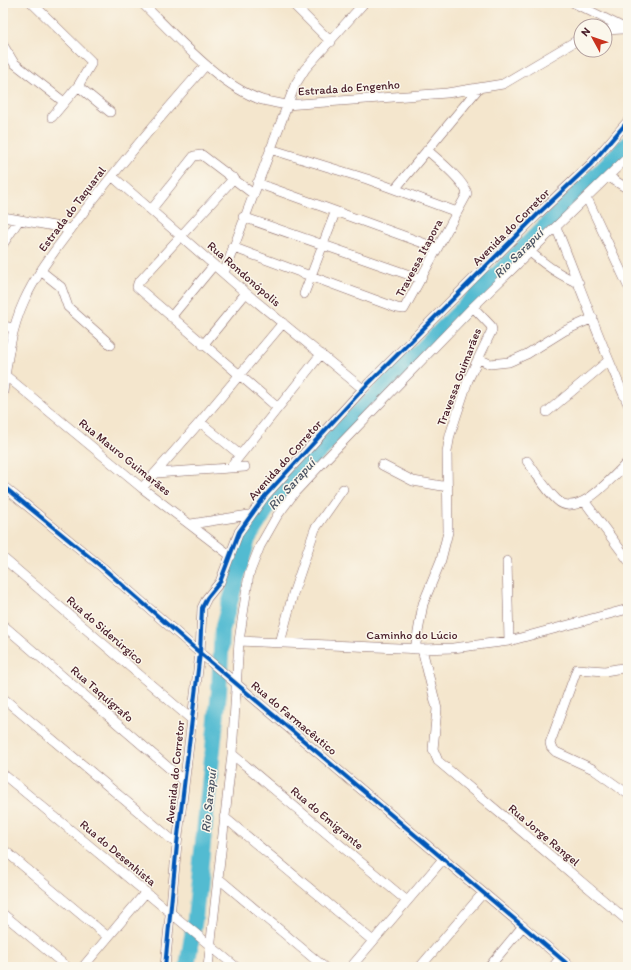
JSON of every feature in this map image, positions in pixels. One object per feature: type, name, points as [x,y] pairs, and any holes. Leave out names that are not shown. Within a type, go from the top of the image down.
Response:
[{"type":"street","points":[[32,3],[89,58],[90,64],[78,86],[52,117]]},
{"type":"street","name":"Estrada do Engenho","points":[[142,3],[206,65],[234,86],[261,100],[286,105],[478,90],[503,84],[573,43]]},
{"type":"street","points":[[292,3],[331,42]]},
{"type":"street","points":[[224,273],[252,193],[295,85],[305,69],[331,42],[364,3]]},
{"type":"street","points":[[574,3],[628,30]]},
{"type":"street","points":[[613,30],[628,30]]},
{"type":"street","points":[[3,45],[14,63],[64,102]]},
{"type":"street","name":"Estrada do Taquaral","points":[[3,392],[14,328],[24,300],[41,271],[112,176],[206,65]]},
{"type":"street","points":[[78,86],[110,112]]},
{"type":"street","points":[[395,189],[478,90]]},
{"type":"street","name":"Avenida do Corretor","points":[[165,967],[177,844],[200,653],[202,608],[207,598],[220,582],[239,532],[249,515],[363,389],[590,164],[628,121]]},
{"type":"street","points":[[270,149],[395,189],[456,212]]},
{"type":"street","name":"Travessa Itapora","points":[[232,247],[402,310],[405,308],[456,212],[465,199],[466,189],[427,150]]},
{"type":"street","points":[[151,210],[194,156],[198,154],[202,155],[234,178],[252,193]]},
{"type":"street","points":[[208,967],[232,754],[238,684],[239,641],[249,574],[260,546],[277,516],[295,492],[326,458],[473,307],[609,178],[628,157]]},
{"type":"street","name":"Rua Rondonópolis","points":[[112,176],[246,293],[363,389]]},
{"type":"street","points":[[234,178],[138,283],[137,287],[139,291],[278,408]]},
{"type":"street","points":[[609,178],[628,189]]},
{"type":"street","points":[[257,183],[335,213],[437,248]]},
{"type":"street","points":[[587,198],[628,286]]},
{"type":"street","points":[[304,294],[335,213]]},
{"type":"street","points":[[3,217],[71,229]]},
{"type":"street","points":[[243,217],[421,279]]},
{"type":"street","points":[[3,244],[19,220]]},
{"type":"street","points":[[556,227],[593,318],[608,361],[628,404]]},
{"type":"street","points":[[530,252],[548,267],[564,277],[579,283]]},
{"type":"street","points":[[171,317],[214,265]]},
{"type":"street","points":[[41,271],[61,287],[68,308],[111,345]]},
{"type":"street","points":[[203,345],[246,293]]},
{"type":"street","name":"Travessa Guimarães","points":[[418,649],[423,604],[447,543],[447,452],[450,435],[468,380],[479,360],[492,330],[489,324],[473,307]]},
{"type":"street","points":[[479,360],[490,364],[509,362],[527,354],[564,330],[593,318]]},
{"type":"street","points":[[142,488],[200,422],[283,323]]},
{"type":"street","points":[[3,326],[14,328]]},
{"type":"street","points":[[230,468],[239,454],[321,354]]},
{"type":"street","points":[[547,412],[608,361]]},
{"type":"street","name":"Rua Mauro Guimarães","points":[[5,374],[142,488],[231,556]]},
{"type":"street","points":[[200,422],[239,454]]},
{"type":"street","points":[[527,461],[557,500],[570,506],[585,502],[628,462]]},
{"type":"street","points":[[382,466],[413,481],[448,487]]},
{"type":"street","points":[[155,473],[245,467]]},
{"type":"street","name":"Rua do Farmacêutico","points":[[3,486],[103,568],[200,653],[571,967]]},
{"type":"street","points":[[280,643],[293,594],[312,534],[321,518],[343,489]]},
{"type":"street","points":[[585,502],[628,560]]},
{"type":"street","points":[[191,524],[249,515]]},
{"type":"street","name":"Rua do Siderúrgico","points":[[3,558],[191,719]]},
{"type":"street","points":[[507,560],[510,641]]},
{"type":"street","name":"Caminho do Lúcio","points":[[239,641],[418,649],[453,648],[510,641],[628,609]]},
{"type":"street","name":"Rua Taquígrafo","points":[[3,625],[184,782]]},
{"type":"street","name":"Rua Jorge Rangel","points":[[418,649],[437,709],[433,749],[438,761],[628,921]]},
{"type":"street","points":[[628,667],[605,671],[576,668],[550,743],[551,747],[556,752],[593,769],[628,794]]},
{"type":"street","points":[[3,698],[177,844]]},
{"type":"street","name":"Rua do Emigrante","points":[[232,754],[407,901]]},
{"type":"street","name":"Rua do Desenhista","points":[[3,774],[236,967]]},
{"type":"street","points":[[224,817],[373,941]]},
{"type":"street","points":[[3,849],[108,937]]},
{"type":"street","points":[[351,967],[444,858]]},
{"type":"street","points":[[218,878],[324,967]]},
{"type":"street","points":[[83,967],[146,892]]},
{"type":"street","points":[[420,967],[483,892]]},
{"type":"street","points":[[3,914],[67,967]]},
{"type":"street","points":[[489,967],[523,926]]},
{"type":"street","points":[[553,967],[560,958]]},
{"type":"waterway","name":"Rio Sarapuí","points":[[187,967],[195,918],[219,692],[222,630],[248,539],[272,501],[310,461],[628,143]]},
{"type":"cycle path","points":[[165,967],[177,844],[200,653],[202,608],[207,598],[220,582],[239,532],[265,496],[363,389],[539,213],[591,164],[628,121]]},
{"type":"cycle path","points":[[3,486],[103,568],[200,653],[571,967]]}]
